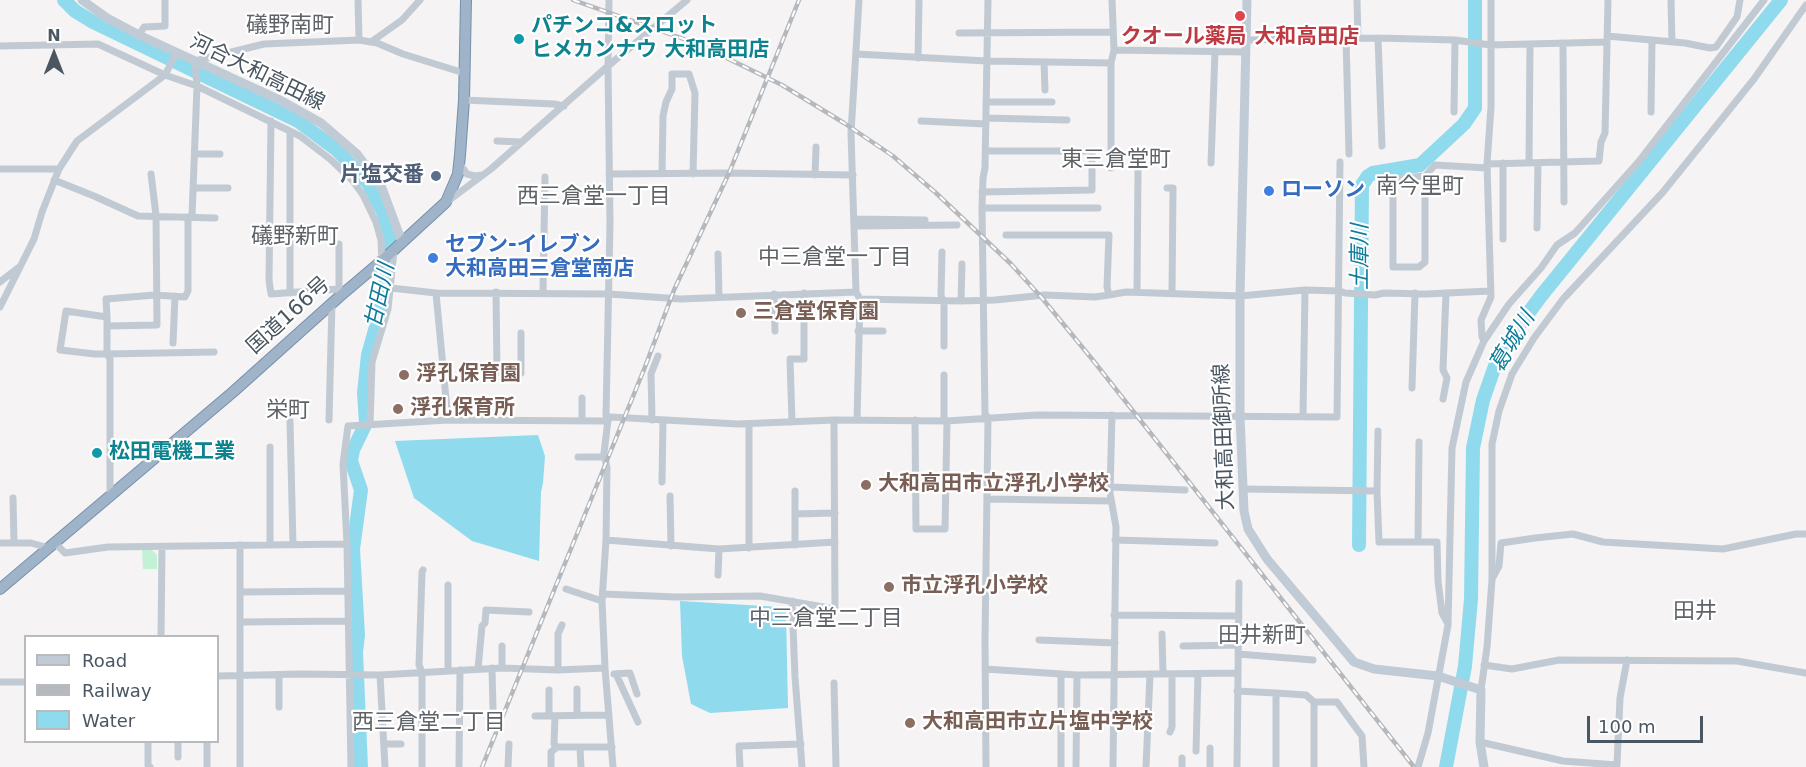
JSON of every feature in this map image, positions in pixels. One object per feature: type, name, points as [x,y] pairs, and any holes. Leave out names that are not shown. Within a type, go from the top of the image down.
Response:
[{"type":"highway","name":"国道166号","points":[[0,589],[233,392],[337,296],[384,260],[446,202],[458,174],[460,155],[464,100],[466,0]]},
{"type":"main road","name":"河合大和高田線","points":[[82,0],[107,18],[175,56],[279,100],[321,123],[357,153],[382,188],[402,242]]},
{"type":"main road","name":"大和高田御所線","points":[[1247,0],[1240,296],[1240,416],[1244,511],[1251,534],[1267,559],[1354,662],[1374,669],[1442,677],[1478,688]]},
{"type":"main road","points":[[1478,688],[1480,742],[1484,767]]},
{"type":"street","points":[[139,36],[144,27],[165,26],[165,0]]},
{"type":"street","points":[[358,0],[359,40]]},
{"type":"street","points":[[371,42],[402,20],[420,0]]},
{"type":"street","points":[[609,0],[609,294],[606,415],[608,420],[604,453],[607,468],[603,598],[605,671],[614,767]]},
{"type":"street","points":[[446,202],[483,175],[687,0]]},
{"type":"street","points":[[857,420],[858,295],[851,133],[859,0]]},
{"type":"street","points":[[918,58],[919,0]]},
{"type":"street","points":[[986,767],[988,418],[985,414],[982,192],[986,151],[988,0]]},
{"type":"street","points":[[1110,168],[1111,63],[1114,50],[1112,0]]},
{"type":"street","points":[[1358,0],[1358,38]]},
{"type":"street","points":[[1484,341],[1480,320],[1491,297],[1487,166],[1491,106],[1491,0]]},
{"type":"street","points":[[1425,176],[1393,179],[1393,267],[1419,267],[1425,262],[1425,176],[1435,165],[1487,166],[1503,163],[1599,161],[1601,142],[1605,133],[1608,0]]},
{"type":"street","points":[[1671,0],[1672,42]]},
{"type":"street","points":[[1246,40],[1378,38],[1455,40],[1490,45],[1607,39],[1672,42],[1710,48],[1716,46],[1737,17],[1740,0]]},
{"type":"street","points":[[1418,767],[1442,677],[1448,625],[1452,448],[1466,381],[1484,341],[1509,304],[1557,246],[1575,233],[1640,160],[1764,0]]},
{"type":"street","points":[[1478,688],[1484,665],[1491,580],[1492,444],[1499,411],[1512,374],[1534,338],[1563,299],[1663,192],[1754,79],[1806,5]]},
{"type":"street","points":[[959,33],[1113,32]]},
{"type":"street","points":[[1346,38],[1349,154]]},
{"type":"street","points":[[1378,38],[1382,146]]},
{"type":"street","points":[[110,496],[110,358],[107,354],[106,299],[158,295],[185,297],[188,291],[190,217],[194,188],[197,84],[195,64],[264,44],[359,40],[464,73]]},
{"type":"street","points":[[1454,112],[1455,40]]},
{"type":"street","points":[[1651,112],[1652,41]]},
{"type":"street","points":[[1563,43],[1564,202]]},
{"type":"street","points":[[0,46],[98,44],[197,84],[300,136],[330,159],[353,181],[363,195],[376,222],[384,260]]},
{"type":"street","points":[[1529,163],[1530,44]]},
{"type":"street","points":[[1114,50],[1246,52]]},
{"type":"street","points":[[1211,163],[1215,51]]},
{"type":"street","points":[[856,54],[987,61],[1111,63]]},
{"type":"street","points":[[0,307],[34,239],[59,169],[78,141],[167,72],[175,56]]},
{"type":"street","points":[[1044,62],[1045,90]]},
{"type":"street","points":[[662,174],[663,116],[672,89],[672,74],[689,74],[695,93],[693,174]]},
{"type":"street","points":[[464,100],[564,106]]},
{"type":"street","points":[[986,102],[1052,102]]},
{"type":"street","points":[[921,121],[1067,120]]},
{"type":"street","points":[[271,121],[269,280],[271,294],[337,296]]},
{"type":"street","points":[[290,131],[290,293]]},
{"type":"street","points":[[497,141],[521,142]]},
{"type":"street","points":[[815,175],[816,147]]},
{"type":"street","points":[[982,192],[1092,190],[1092,151],[986,151]]},
{"type":"street","points":[[195,154],[220,154]]},
{"type":"street","points":[[460,155],[460,164],[464,171],[475,176],[483,175]]},
{"type":"street","points":[[351,767],[347,544],[343,464],[348,426],[448,420],[582,421],[608,420],[611,417],[749,424],[834,420],[946,421],[1037,415],[1337,417],[1340,162]]},
{"type":"street","points":[[1503,163],[1503,239]]},
{"type":"street","points":[[1537,228],[1538,163]]},
{"type":"street","points":[[0,169],[59,169]]},
{"type":"street","points":[[1137,292],[1138,170]]},
{"type":"street","points":[[107,326],[157,325],[156,215],[151,174]]},
{"type":"street","points":[[609,174],[853,175]]},
{"type":"street","points":[[543,293],[545,177]]},
{"type":"street","points":[[54,180],[138,216],[215,218]]},
{"type":"street","points":[[194,188],[228,188]]},
{"type":"street","points":[[1167,188],[1173,188],[1172,294]]},
{"type":"street","points":[[982,208],[1098,208]]},
{"type":"street","points":[[854,223],[925,220]]},
{"type":"street","points":[[854,223],[957,225]]},
{"type":"street","points":[[1006,235],[1109,235],[1107,287],[1109,295]]},
{"type":"street","points":[[329,420],[339,244]]},
{"type":"street","points":[[370,425],[372,362],[388,309],[394,250]]},
{"type":"street","points":[[942,252],[941,295],[944,346]]},
{"type":"street","points":[[718,254],[719,297]]},
{"type":"street","points":[[962,264],[962,301]]},
{"type":"street","points":[[0,282],[18,268]]},
{"type":"street","points":[[391,288],[436,293],[609,294],[681,299],[804,293],[962,301],[1045,295],[1095,297],[1126,292],[1240,296],[1305,290],[1376,295],[1490,291]]},
{"type":"street","points":[[1303,416],[1305,290]]},
{"type":"street","points":[[496,292],[497,372],[521,372],[521,333]]},
{"type":"street","points":[[436,293],[448,420]]},
{"type":"street","points":[[792,422],[790,359],[804,359],[804,293]]},
{"type":"street","points":[[1412,388],[1415,293]]},
{"type":"street","points":[[1443,399],[1448,378],[1443,370],[1446,293]]},
{"type":"street","points":[[774,294],[775,331]]},
{"type":"street","points":[[173,343],[175,296]]},
{"type":"street","points":[[107,317],[66,311],[60,350],[95,354],[214,352]]},
{"type":"street","points":[[858,331],[883,331]]},
{"type":"street","points":[[652,420],[651,374],[658,356]]},
{"type":"street","points":[[915,420],[916,529],[945,529],[944,375]]},
{"type":"street","points":[[582,398],[582,421]]},
{"type":"street","points":[[1112,415],[1111,488],[1116,527],[1113,767]]},
{"type":"street","points":[[662,482],[663,420]]},
{"type":"street","points":[[566,589],[603,598],[760,596],[835,609],[834,420]]},
{"type":"street","points":[[290,421],[293,545]]},
{"type":"street","points":[[749,424],[749,548]]},
{"type":"street","points":[[1378,431],[1379,542],[1437,542],[1442,613],[1448,625]]},
{"type":"street","points":[[1418,542],[1419,442]]},
{"type":"street","points":[[270,447],[270,545]]},
{"type":"street","points":[[578,456],[605,457]]},
{"type":"street","points":[[1111,488],[1185,490]]},
{"type":"street","points":[[1243,489],[1377,490]]},
{"type":"street","points":[[795,491],[795,545]]},
{"type":"street","points":[[670,496],[671,546]]},
{"type":"street","points":[[14,498],[14,542]]},
{"type":"street","points":[[988,499],[1112,501]]},
{"type":"street","points":[[795,514],[835,513]]},
{"type":"street","points":[[1491,580],[1499,566],[1501,543],[1535,538],[1573,534],[1603,542],[1723,549],[1806,534]]},
{"type":"street","points":[[606,540],[719,549],[835,542]]},
{"type":"street","points":[[1115,540],[1215,543]]},
{"type":"street","points":[[0,543],[52,545],[65,554],[108,547],[347,544]]},
{"type":"street","points":[[240,545],[240,767]]},
{"type":"street","points":[[161,635],[162,547]]},
{"type":"street","points":[[718,575],[719,549]]},
{"type":"street","points":[[423,570],[419,665],[422,672],[423,767]]},
{"type":"street","points":[[1237,767],[1239,583]]},
{"type":"street","points":[[447,671],[448,585]]},
{"type":"street","points":[[241,592],[347,591]]},
{"type":"street","points":[[792,601],[802,767]]},
{"type":"street","points":[[478,669],[482,626],[485,623],[486,610],[529,612]]},
{"type":"street","points":[[1114,615],[1239,616]]},
{"type":"street","points":[[241,622],[348,621]]},
{"type":"street","points":[[558,670],[558,634],[562,625]]},
{"type":"street","points":[[1162,634],[1163,674]]},
{"type":"street","points":[[1039,640],[1114,643]]},
{"type":"street","points":[[1183,646],[1239,645]]},
{"type":"street","points":[[502,646],[502,668]]},
{"type":"street","points":[[1238,654],[1313,660]]},
{"type":"street","points":[[1484,665],[1512,669],[1559,660],[1737,661],[1806,673]]},
{"type":"street","points":[[1480,742],[1563,761],[1617,765],[1620,698],[1627,660]]},
{"type":"street","points":[[492,668],[493,709]]},
{"type":"street","points":[[219,676],[380,675],[492,668],[605,671],[616,674],[630,673],[637,694]]},
{"type":"street","points":[[985,669],[1077,675],[1238,673]]},
{"type":"street","points":[[459,767],[460,670]]},
{"type":"street","points":[[616,674],[639,722]]},
{"type":"street","points":[[1061,674],[1061,767]]},
{"type":"street","points":[[1146,767],[1150,674]]},
{"type":"street","points":[[1170,732],[1172,727],[1172,674]]},
{"type":"street","points":[[1196,751],[1198,674]]},
{"type":"street","points":[[279,675],[279,707]]},
{"type":"street","points":[[380,675],[385,767]]},
{"type":"street","points":[[1076,767],[1077,675]]},
{"type":"street","points":[[0,682],[24,681]]},
{"type":"street","points":[[834,683],[836,767]]},
{"type":"street","points":[[577,689],[577,715]]},
{"type":"street","points":[[549,690],[554,744],[557,747]]},
{"type":"street","points":[[1238,691],[1306,695],[1314,702],[1337,702],[1362,736],[1364,767]]},
{"type":"street","points":[[1276,693],[1276,767]]},
{"type":"street","points":[[1314,702],[1314,767]]},
{"type":"street","points":[[535,716],[609,715]]},
{"type":"street","points":[[148,743],[148,765],[150,767]]},
{"type":"street","points":[[178,743],[178,757]]},
{"type":"street","points":[[207,743],[207,767]]},
{"type":"street","points":[[384,744],[401,744]]},
{"type":"street","points":[[508,767],[509,744]]},
{"type":"street","points":[[740,767],[739,746],[801,744]]},
{"type":"street","points":[[551,767],[550,752],[557,747],[612,747]]},
{"type":"street","points":[[580,747],[581,767]]},
{"type":"street","points":[[1210,748],[1210,767]]},
{"type":"street","points":[[1182,758],[1182,767]]},
{"type":"green space","points":[[151,549],[157,555],[157,569],[143,569],[142,550]]},
{"type":"water","points":[[538,435],[545,456],[541,492],[539,561],[472,541],[414,498],[395,441]]},
{"type":"water","points":[[680,601],[781,607],[786,612],[788,708],[710,713],[691,704],[682,656]]},
{"type":"waterway","name":"甘田川","points":[[64,0],[75,11],[93,22],[298,121],[337,150],[368,183],[383,212],[391,237],[389,263],[379,316],[368,355],[364,393],[366,423],[353,450],[351,461],[361,490],[353,549],[358,635],[356,652],[361,767]]},
{"type":"waterway","name":"土庫川","points":[[1359,545],[1362,185],[1373,173],[1420,165],[1464,124],[1475,108],[1475,0]]},
{"type":"waterway","name":"葛城川","points":[[1446,767],[1465,666],[1471,599],[1473,448],[1483,400],[1496,363],[1513,334],[1541,296],[1781,0]]},
{"type":"railway","points":[[573,0],[698,44],[782,85],[893,156],[936,193],[1011,264],[1042,298],[1414,767]]},
{"type":"railway","points":[[482,767],[645,367],[674,290],[729,173],[799,0]]},
{"type":"place","name":"クオール薬局 大和高田店","points":[[1240,16]]},
{"type":"place","name":"パチンコ&スロット ヒメカンナウ 大和高田店","points":[[519,39]]},
{"type":"place","name":"片塩交番","points":[[436,176]]},
{"type":"place","name":"ローソン","points":[[1269,191]]},
{"type":"place","name":"セブン-イレブン 大和高田三倉堂南店","points":[[433,258]]},
{"type":"place","name":"三倉堂保育園","points":[[741,313]]},
{"type":"place","name":"浮孔保育園","points":[[404,375]]},
{"type":"place","name":"浮孔保育所","points":[[398,409]]},
{"type":"place","name":"松田電機工業","points":[[97,453]]},
{"type":"place","name":"大和高田市立浮孔小学校","points":[[866,485]]},
{"type":"place","name":"市立浮孔小学校","points":[[889,587]]},
{"type":"place","name":"大和高田市立片塩中学校","points":[[910,723]]},
{"type":"district","name":"礒野南町","points":[[290,26]]},
{"type":"district","name":"東三倉堂町","points":[[1116,160]]},
{"type":"district","name":"南今里町","points":[[1420,187]]},
{"type":"district","name":"西三倉堂一丁目","points":[[594,197]]},
{"type":"district","name":"礒野新町","points":[[295,237]]},
{"type":"district","name":"中三倉堂一丁目","points":[[835,258]]},
{"type":"district","name":"栄町","points":[[288,411]]},
{"type":"district","name":"田井","points":[[1695,612]]},
{"type":"district","name":"中三倉堂二丁目","points":[[826,619]]},
{"type":"district","name":"田井新町","points":[[1262,636]]},
{"type":"district","name":"西三倉堂二丁目","points":[[429,723]]}]
